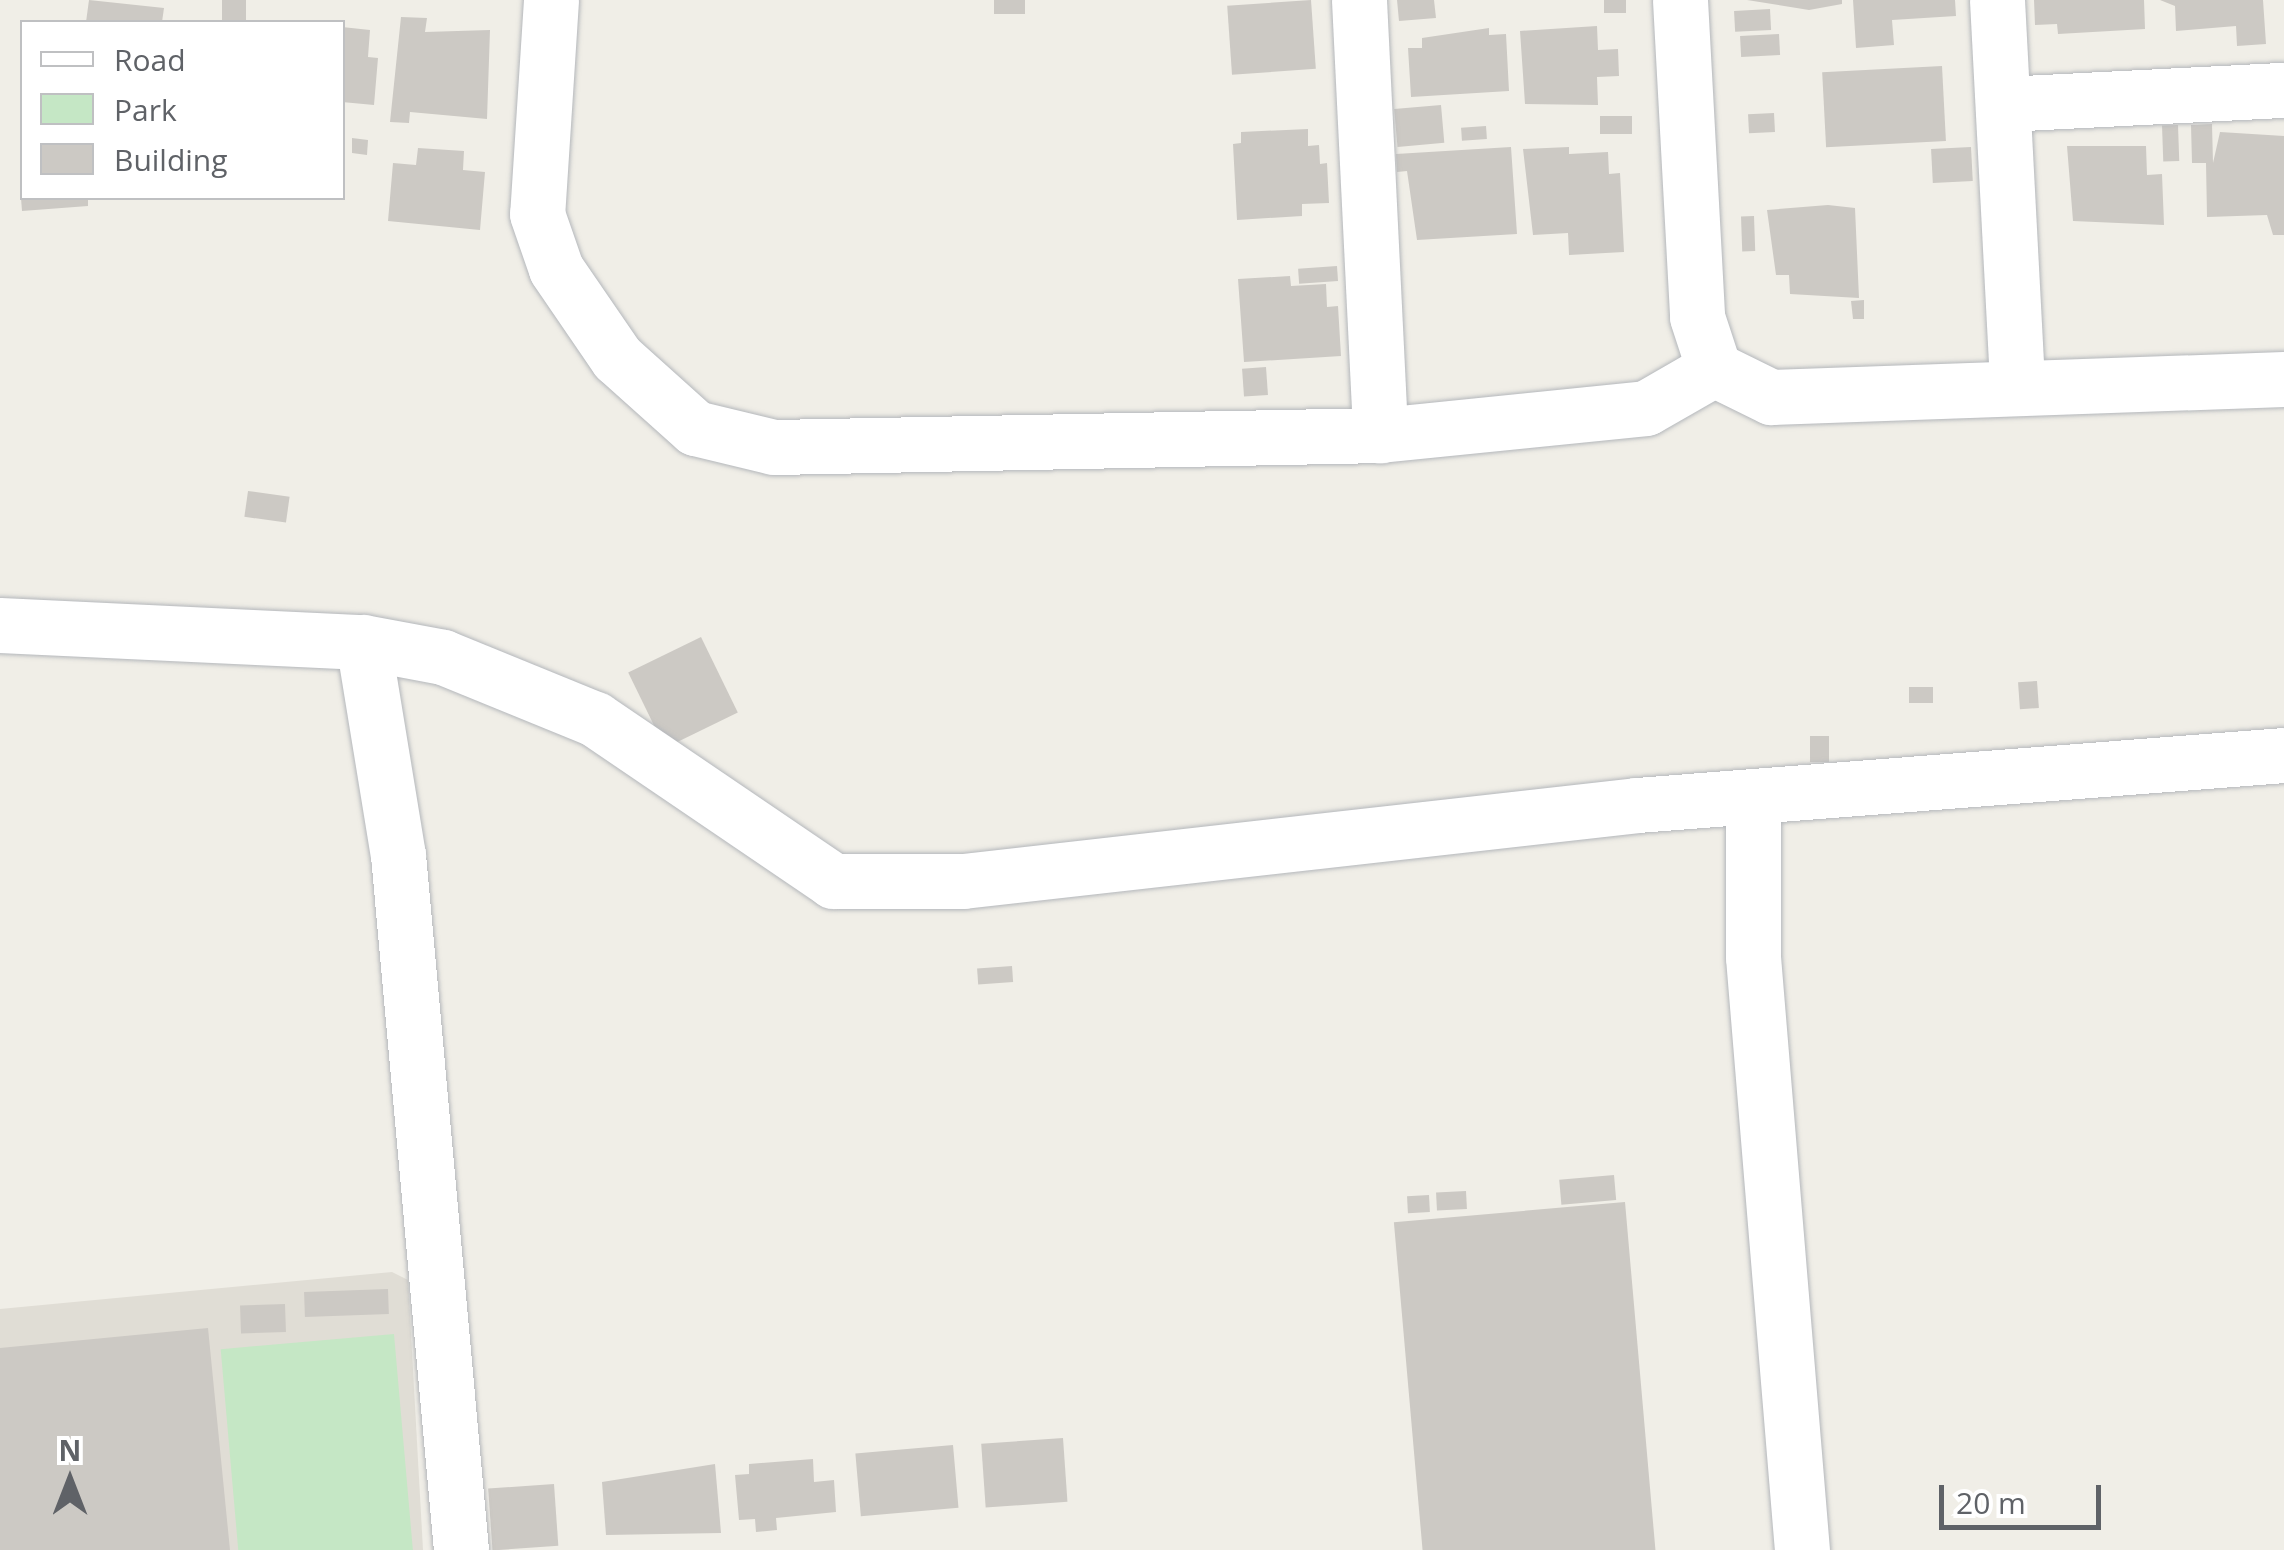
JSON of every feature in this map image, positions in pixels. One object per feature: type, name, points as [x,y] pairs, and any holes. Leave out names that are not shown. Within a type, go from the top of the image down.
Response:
[{"type":"street","points":[[551,0],[537,214],[556,269],[617,358],[695,428],[774,447],[1380,434],[1646,408],[1714,369]]},
{"type":"street","points":[[1358,0],[1380,434]]},
{"type":"street","points":[[1680,0],[1697,317],[1714,369],[1771,397],[2284,379]]},
{"type":"street","points":[[1997,0],[2017,386]]},
{"type":"street","points":[[2004,104],[2284,90]]},
{"type":"street","points":[[0,626],[362,642],[444,658],[595,718],[832,881],[964,881],[1637,805],[1753,800],[1870,784],[2284,755]]},
{"type":"street","points":[[362,642],[398,855],[460,1550]]},
{"type":"street","points":[[1753,800],[1753,957],[1802,1550]]},
{"type":"shaded area","points":[[392,1272],[408,1280],[423,1550],[0,1550],[0,1309]]},
{"type":"green space","points":[[394,1334],[413,1550],[238,1550],[221,1349]]},
{"type":"building","points":[[89,0],[164,8],[162,20],[86,20]]},
{"type":"building","points":[[222,0],[246,0],[246,20],[222,20]]},
{"type":"building","points":[[994,0],[1025,0],[1025,14],[994,14]]},
{"type":"building","points":[[1311,0],[1316,69],[1232,75],[1227,6]]},
{"type":"building","points":[[1397,0],[1434,0],[1436,18],[1399,21]]},
{"type":"building","points":[[1604,0],[1626,0],[1626,13],[1604,13]]},
{"type":"building","points":[[1747,0],[1842,0],[1842,4],[1809,10]]},
{"type":"building","points":[[1853,0],[1955,0],[1956,16],[1892,20],[1894,45],[1856,48]]},
{"type":"building","points":[[2034,0],[2144,0],[2145,29],[2058,34],[2057,24],[2035,25]]},
{"type":"building","points":[[2160,0],[2263,0],[2266,44],[2237,46],[2236,26],[2176,31],[2175,6]]},
{"type":"building","points":[[1770,9],[1771,30],[1735,32],[1734,11]]},
{"type":"building","points":[[401,17],[427,18],[425,32],[490,30],[487,119],[410,112],[409,123],[390,122]]},
{"type":"building","points":[[1597,26],[1598,50],[1618,49],[1619,76],[1597,77],[1598,105],[1525,104],[1520,31]]},
{"type":"building","points":[[345,27],[370,30],[368,57],[378,58],[374,105],[345,102]]},
{"type":"building","points":[[1489,28],[1489,35],[1506,34],[1509,91],[1411,97],[1408,48],[1422,48],[1422,38]]},
{"type":"building","points":[[1779,34],[1780,55],[1741,57],[1740,36]]},
{"type":"building","points":[[1942,66],[1946,141],[1826,147],[1822,72]]},
{"type":"building","points":[[1441,105],[1444,143],[1397,147],[1394,109]]},
{"type":"building","points":[[1774,113],[1775,132],[1749,133],[1748,114]]},
{"type":"building","points":[[1600,116],[1632,116],[1632,134],[1600,134]]},
{"type":"building","points":[[2212,124],[2213,163],[2220,132],[2284,136],[2284,235],[2273,235],[2267,215],[2207,217],[2206,163],[2192,163],[2191,125]]},
{"type":"building","points":[[2178,125],[2179,161],[2163,162],[2162,126]]},
{"type":"building","points":[[1486,126],[1487,139],[1462,141],[1461,128]]},
{"type":"building","points":[[1308,129],[1308,146],[1319,145],[1320,164],[1327,163],[1329,203],[1302,204],[1302,216],[1237,220],[1233,144],[1241,143],[1241,132]]},
{"type":"building","points":[[352,138],[368,140],[367,155],[352,153]]},
{"type":"building","points":[[2067,146],[2146,146],[2147,175],[2162,174],[2164,225],[2073,221]]},
{"type":"building","points":[[1511,147],[1517,234],[1417,240],[1407,171],[1397,172],[1396,154]]},
{"type":"building","points":[[1569,147],[1569,154],[1608,152],[1609,174],[1620,173],[1624,252],[1569,255],[1568,233],[1533,235],[1523,149]]},
{"type":"building","points":[[1971,147],[1973,181],[1933,183],[1931,149]]},
{"type":"building","points":[[418,148],[464,151],[463,170],[485,172],[480,230],[388,221],[393,163],[416,165]]},
{"type":"building","points":[[21,200],[88,200],[88,206],[22,211]]},
{"type":"building","points":[[1828,205],[1855,208],[1859,298],[1790,294],[1789,275],[1776,275],[1767,210]]},
{"type":"building","points":[[1741,216],[1754,216],[1755,251],[1742,251]]},
{"type":"building","points":[[1337,266],[1338,281],[1299,284],[1298,269]]},
{"type":"building","points":[[1290,276],[1291,286],[1326,284],[1327,307],[1338,306],[1341,356],[1244,362],[1238,279]]},
{"type":"building","points":[[1864,300],[1864,319],[1853,319],[1851,301]]},
{"type":"building","points":[[1266,367],[1268,395],[1244,397],[1242,369]]},
{"type":"building","points":[[248,491],[290,497],[286,523],[244,517]]},
{"type":"building","points":[[701,637],[738,712],[665,748],[628,673]]},
{"type":"building","points":[[2037,681],[2039,708],[2020,709],[2018,682]]},
{"type":"building","points":[[1909,687],[1933,687],[1933,703],[1909,703]]},
{"type":"building","points":[[1810,736],[1829,736],[1829,762],[1810,762]]},
{"type":"building","points":[[1012,966],[1013,982],[978,984],[977,968]]},
{"type":"building","points":[[1614,1175],[1616,1200],[1561,1205],[1559,1180]]},
{"type":"building","points":[[1466,1191],[1467,1209],[1437,1211],[1436,1193]]},
{"type":"building","points":[[1429,1195],[1430,1212],[1408,1213],[1407,1196]]},
{"type":"building","points":[[1625,1202],[1655,1550],[1423,1550],[1394,1222]]},
{"type":"building","points":[[388,1289],[389,1314],[305,1317],[304,1292]]},
{"type":"building","points":[[285,1304],[286,1332],[241,1334],[240,1306]]},
{"type":"building","points":[[208,1328],[230,1550],[0,1550],[0,1348]]},
{"type":"building","points":[[1063,1438],[1067,1502],[986,1508],[981,1444]]},
{"type":"building","points":[[953,1445],[958,1508],[861,1516],[855,1454]]},
{"type":"building","points":[[813,1459],[814,1482],[834,1480],[836,1512],[776,1518],[777,1530],[756,1532],[755,1519],[739,1520],[735,1475],[749,1474],[749,1464]]},
{"type":"building","points":[[715,1464],[721,1533],[606,1535],[602,1482]]},
{"type":"building","points":[[554,1484],[558,1546],[492,1550],[488,1489]]}]
